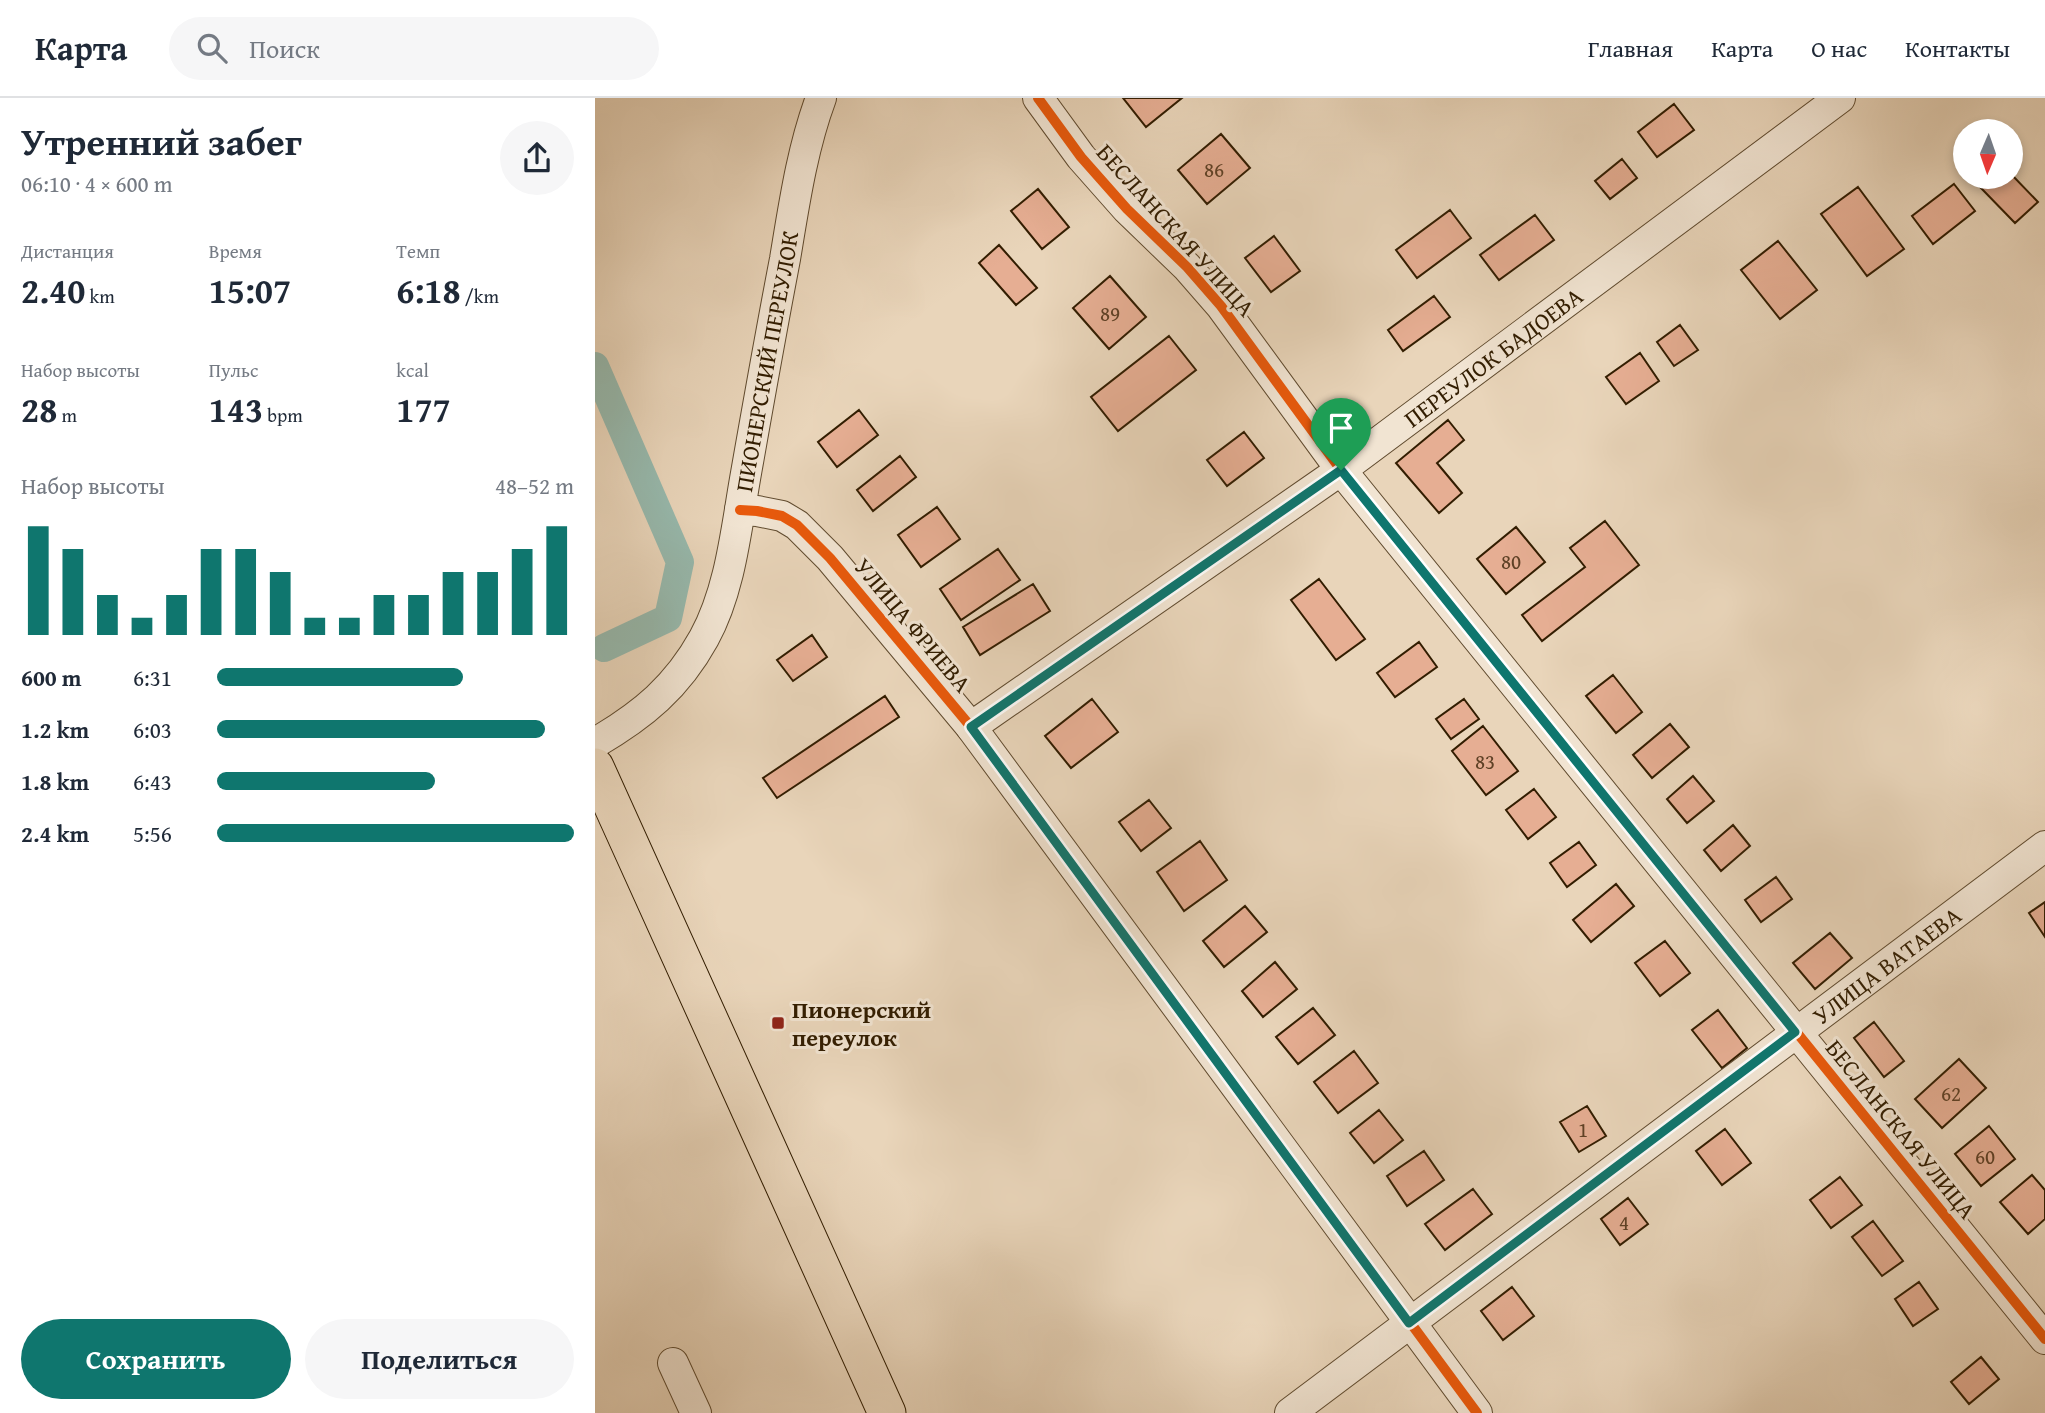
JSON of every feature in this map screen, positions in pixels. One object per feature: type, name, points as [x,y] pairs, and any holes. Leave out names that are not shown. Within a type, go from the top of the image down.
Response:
[{"type":"main road","points":[[595,767],[887,1413]]},
{"type":"street","name":"ПИОНЕРСКИЙ ПЕРЕУЛОК","points":[[595,743],[628,724],[660,699],[706,636],[723,592],[794,204],[821,98]]},
{"type":"street","name":"БЕСЛАНСКАЯ УЛИЦА","points":[[1038,98],[1081,157],[1221,306],[1341,470],[2045,1339]]},
{"type":"street","name":"ПЕРЕУЛОК БАДОЕВА","points":[[971,727],[1341,470],[1840,98]]},
{"type":"street","name":"УЛИЦА ФРИЕВА","points":[[740,510],[757,510],[782,516],[797,525],[830,558],[971,727],[1477,1413]]},
{"type":"street","name":"УЛИЦА ВАТАЕВА","points":[[1290,1413],[2045,846]]},
{"type":"street","points":[[673,1363],[696,1413]]},
{"type":"building","points":[[1123,98],[1182,98],[1146,127]]},
{"type":"building","points":[[1674,104],[1694,130],[1657,157],[1638,132]]},
{"type":"building","points":[[1221,134],[1250,168],[1207,204],[1178,170]]},
{"type":"building","points":[[1622,159],[1637,178],[1610,199],[1595,181]]},
{"type":"building","points":[[1953,185],[1953,189],[1958,189],[1975,211],[1933,244],[1912,216]]},
{"type":"building","points":[[2023,186],[2038,202],[2015,223],[1982,189],[2023,189]]},
{"type":"building","points":[[1858,187],[1904,249],[1867,276],[1821,214]]},
{"type":"building","points":[[1038,189],[1069,227],[1042,249],[1011,211]]},
{"type":"building","points":[[1450,210],[1471,238],[1417,278],[1396,250]]},
{"type":"building","points":[[1535,215],[1554,240],[1499,280],[1480,255]]},
{"type":"building","points":[[1274,236],[1300,271],[1271,292],[1245,258]]},
{"type":"building","points":[[1778,241],[1817,290],[1780,319],[1741,270]]},
{"type":"building","points":[[999,245],[1037,288],[1016,305],[979,263]]},
{"type":"building","points":[[1110,276],[1146,317],[1109,349],[1073,308]]},
{"type":"building","points":[[1434,296],[1450,317],[1403,351],[1388,330]]},
{"type":"building","points":[[1680,325],[1698,350],[1674,366],[1657,342]]},
{"type":"building","points":[[1169,336],[1196,370],[1118,431],[1091,397]]},
{"type":"building","points":[[1640,353],[1659,381],[1626,404],[1606,377]]},
{"type":"building","points":[[859,410],[878,435],[837,467],[818,442]]},
{"type":"building","points":[[1448,420],[1464,440],[1437,463],[1462,493],[1439,513],[1396,463]]},
{"type":"building","points":[[1244,432],[1264,458],[1227,486],[1207,460]]},
{"type":"building","points":[[900,456],[916,477],[873,511],[857,490]]},
{"type":"building","points":[[937,507],[960,539],[921,567],[898,535]]},
{"type":"building","points":[[1605,521],[1639,565],[1542,641],[1522,615],[1585,567],[1570,548]]},
{"type":"building","points":[[1516,527],[1545,562],[1506,594],[1477,559]]},
{"type":"building","points":[[998,549],[1020,580],[961,620],[940,589]]},
{"type":"building","points":[[1319,579],[1365,639],[1336,660],[1291,600]]},
{"type":"building","points":[[1033,584],[1050,611],[980,655],[963,627]]},
{"type":"building","points":[[812,635],[827,657],[793,681],[777,660]]},
{"type":"building","points":[[1419,642],[1437,667],[1395,697],[1377,673]]},
{"type":"building","points":[[1613,675],[1642,712],[1616,733],[1586,696]]},
{"type":"building","points":[[885,696],[899,717],[777,798],[763,778]]},
{"type":"building","points":[[1092,699],[1118,732],[1071,768],[1045,736]]},
{"type":"building","points":[[1464,699],[1479,719],[1451,739],[1436,719]]},
{"type":"building","points":[[1670,724],[1689,747],[1652,778],[1633,755]]},
{"type":"building","points":[[1483,726],[1518,771],[1486,795],[1452,751]]},
{"type":"building","points":[[1693,776],[1714,801],[1687,823],[1667,799]]},
{"type":"building","points":[[1534,789],[1556,817],[1528,839],[1506,810]]},
{"type":"building","points":[[1149,800],[1171,828],[1141,851],[1119,822]]},
{"type":"building","points":[[1733,825],[1750,846],[1721,871],[1704,850]]},
{"type":"building","points":[[1200,841],[1227,880],[1184,911],[1157,872]]},
{"type":"building","points":[[1579,842],[1596,865],[1567,887],[1550,863]]},
{"type":"building","points":[[1776,877],[1792,899],[1761,922],[1745,900]]},
{"type":"building","points":[[1616,884],[1634,906],[1591,942],[1573,920]]},
{"type":"building","points":[[2045,902],[2045,937],[2029,913]]},
{"type":"building","points":[[1245,906],[1267,932],[1224,967],[1203,941]]},
{"type":"building","points":[[1830,933],[1852,958],[1815,989],[1793,963]]},
{"type":"building","points":[[1665,941],[1690,973],[1660,996],[1635,963]]},
{"type":"building","points":[[1275,962],[1297,989],[1263,1017],[1242,991]]},
{"type":"building","points":[[1313,1008],[1335,1035],[1298,1064],[1276,1037]]},
{"type":"building","points":[[1718,1010],[1747,1048],[1722,1068],[1692,1030]]},
{"type":"building","points":[[1874,1022],[1904,1061],[1884,1077],[1854,1038]]},
{"type":"building","points":[[1354,1051],[1378,1083],[1338,1113],[1314,1082]]},
{"type":"building","points":[[1959,1059],[1986,1088],[1942,1128],[1915,1099]]},
{"type":"building","points":[[1587,1106],[1606,1136],[1579,1152],[1560,1122]]},
{"type":"building","points":[[1379,1110],[1403,1140],[1374,1163],[1350,1133]]},
{"type":"building","points":[[1989,1126],[2015,1159],[1981,1186],[1955,1154]]},
{"type":"building","points":[[1725,1129],[1751,1163],[1722,1185],[1696,1151]]},
{"type":"building","points":[[1424,1151],[1444,1180],[1407,1206],[1387,1176]]},
{"type":"building","points":[[2032,1175],[2045,1190],[2045,1219],[2028,1234],[2000,1202]]},
{"type":"building","points":[[1840,1177],[1862,1205],[1831,1228],[1810,1200]]},
{"type":"building","points":[[1473,1189],[1492,1214],[1445,1250],[1425,1224]]},
{"type":"building","points":[[1628,1198],[1648,1224],[1620,1245],[1601,1219]]},
{"type":"building","points":[[1873,1221],[1903,1261],[1882,1276],[1852,1237]]},
{"type":"building","points":[[1919,1282],[1938,1309],[1913,1326],[1895,1299]]},
{"type":"building","points":[[1512,1287],[1534,1316],[1503,1340],[1481,1311]]},
{"type":"building","points":[[1981,1357],[1999,1379],[1969,1404],[1951,1382]]},
{"type":"waterway","points":[[595,366],[680,562],[668,618],[604,648]]},
{"type":"cycle path","points":[[1038,98],[1081,157],[1221,306],[1341,470],[2045,1339]]},
{"type":"cycle path","points":[[740,510],[782,516],[797,525],[830,558],[971,727],[1477,1413]]},
{"type":"place","name":"Пионерский переулок","points":[[778,1023]]},
{"type":"route","points":[[1341,470],[1795,1032],[1409,1323],[971,727],[1341,470]]}]
